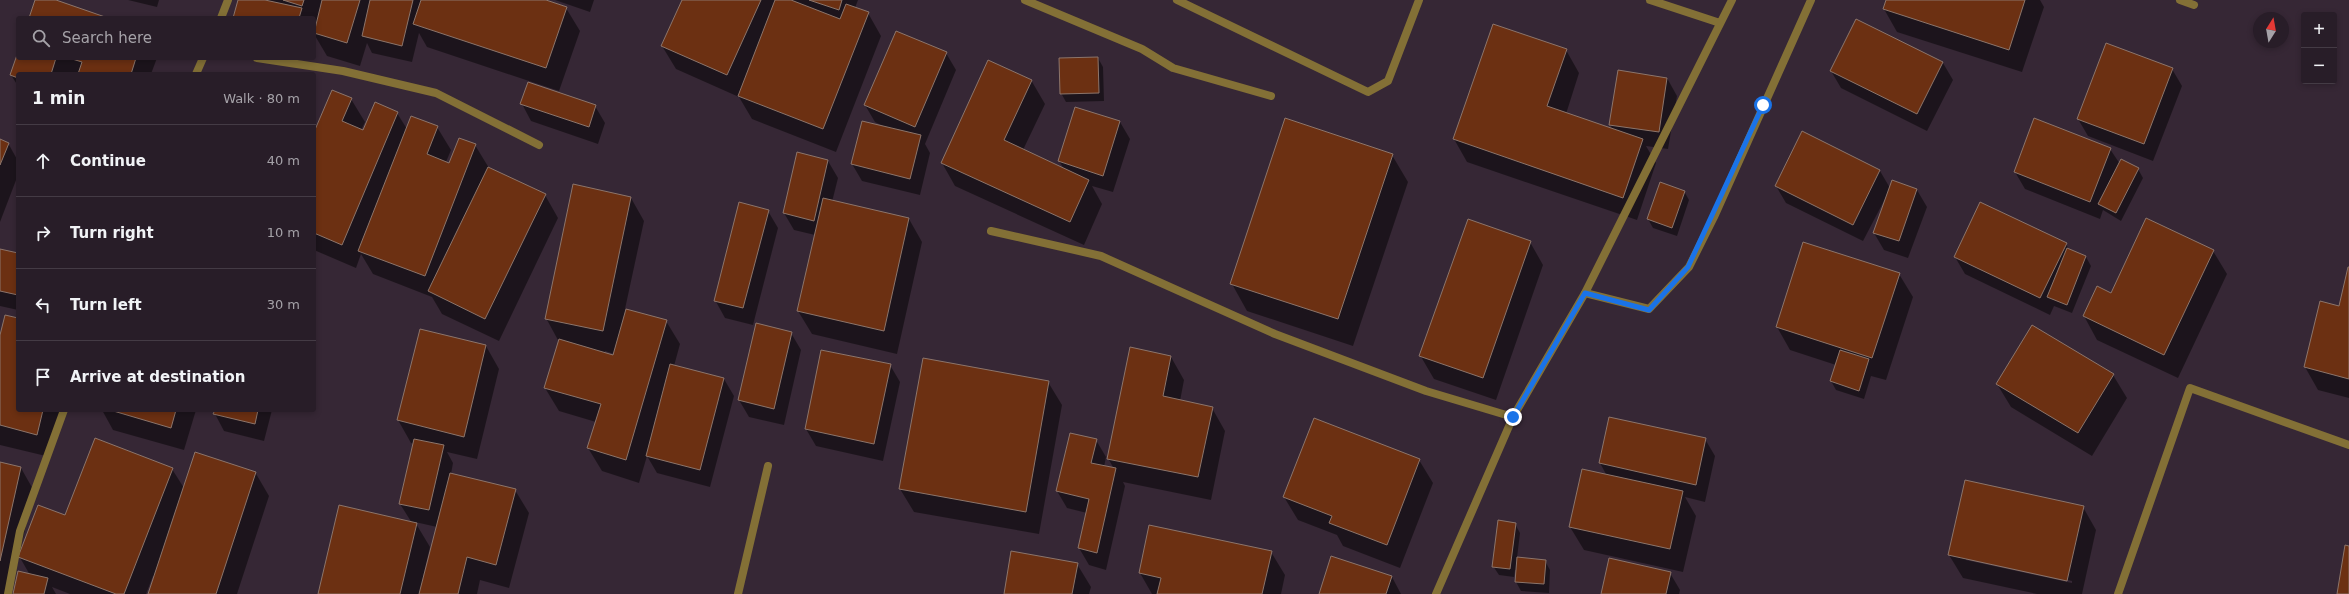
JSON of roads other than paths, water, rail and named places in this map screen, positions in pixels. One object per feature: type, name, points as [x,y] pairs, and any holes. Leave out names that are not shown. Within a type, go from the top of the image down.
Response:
[{"type":"street","points":[[222,16],[228,0]]},
{"type":"street","points":[[1025,0],[1142,49],[1174,68],[1271,96]]},
{"type":"street","points":[[1177,0],[1368,92],[1388,82],[1419,0]]},
{"type":"street","points":[[1650,0],[1720,23]]},
{"type":"street","points":[[1436,594],[1513,417],[1585,293],[1732,0]]},
{"type":"street","points":[[1585,293],[1649,310],[1688,267],[1714,216],[1811,0]]},
{"type":"street","points":[[2180,0],[2194,5]]},
{"type":"street","points":[[197,72],[202,60]]},
{"type":"street","points":[[270,60],[343,71],[436,93],[539,145]]},
{"type":"street","points":[[991,231],[1101,256],[1274,334],[1426,391],[1513,417]]},
{"type":"street","points":[[2118,594],[2190,388],[2349,445]]},
{"type":"street","points":[[8,594],[20,531],[63,412]]},
{"type":"street","points":[[738,594],[768,466]]}]
